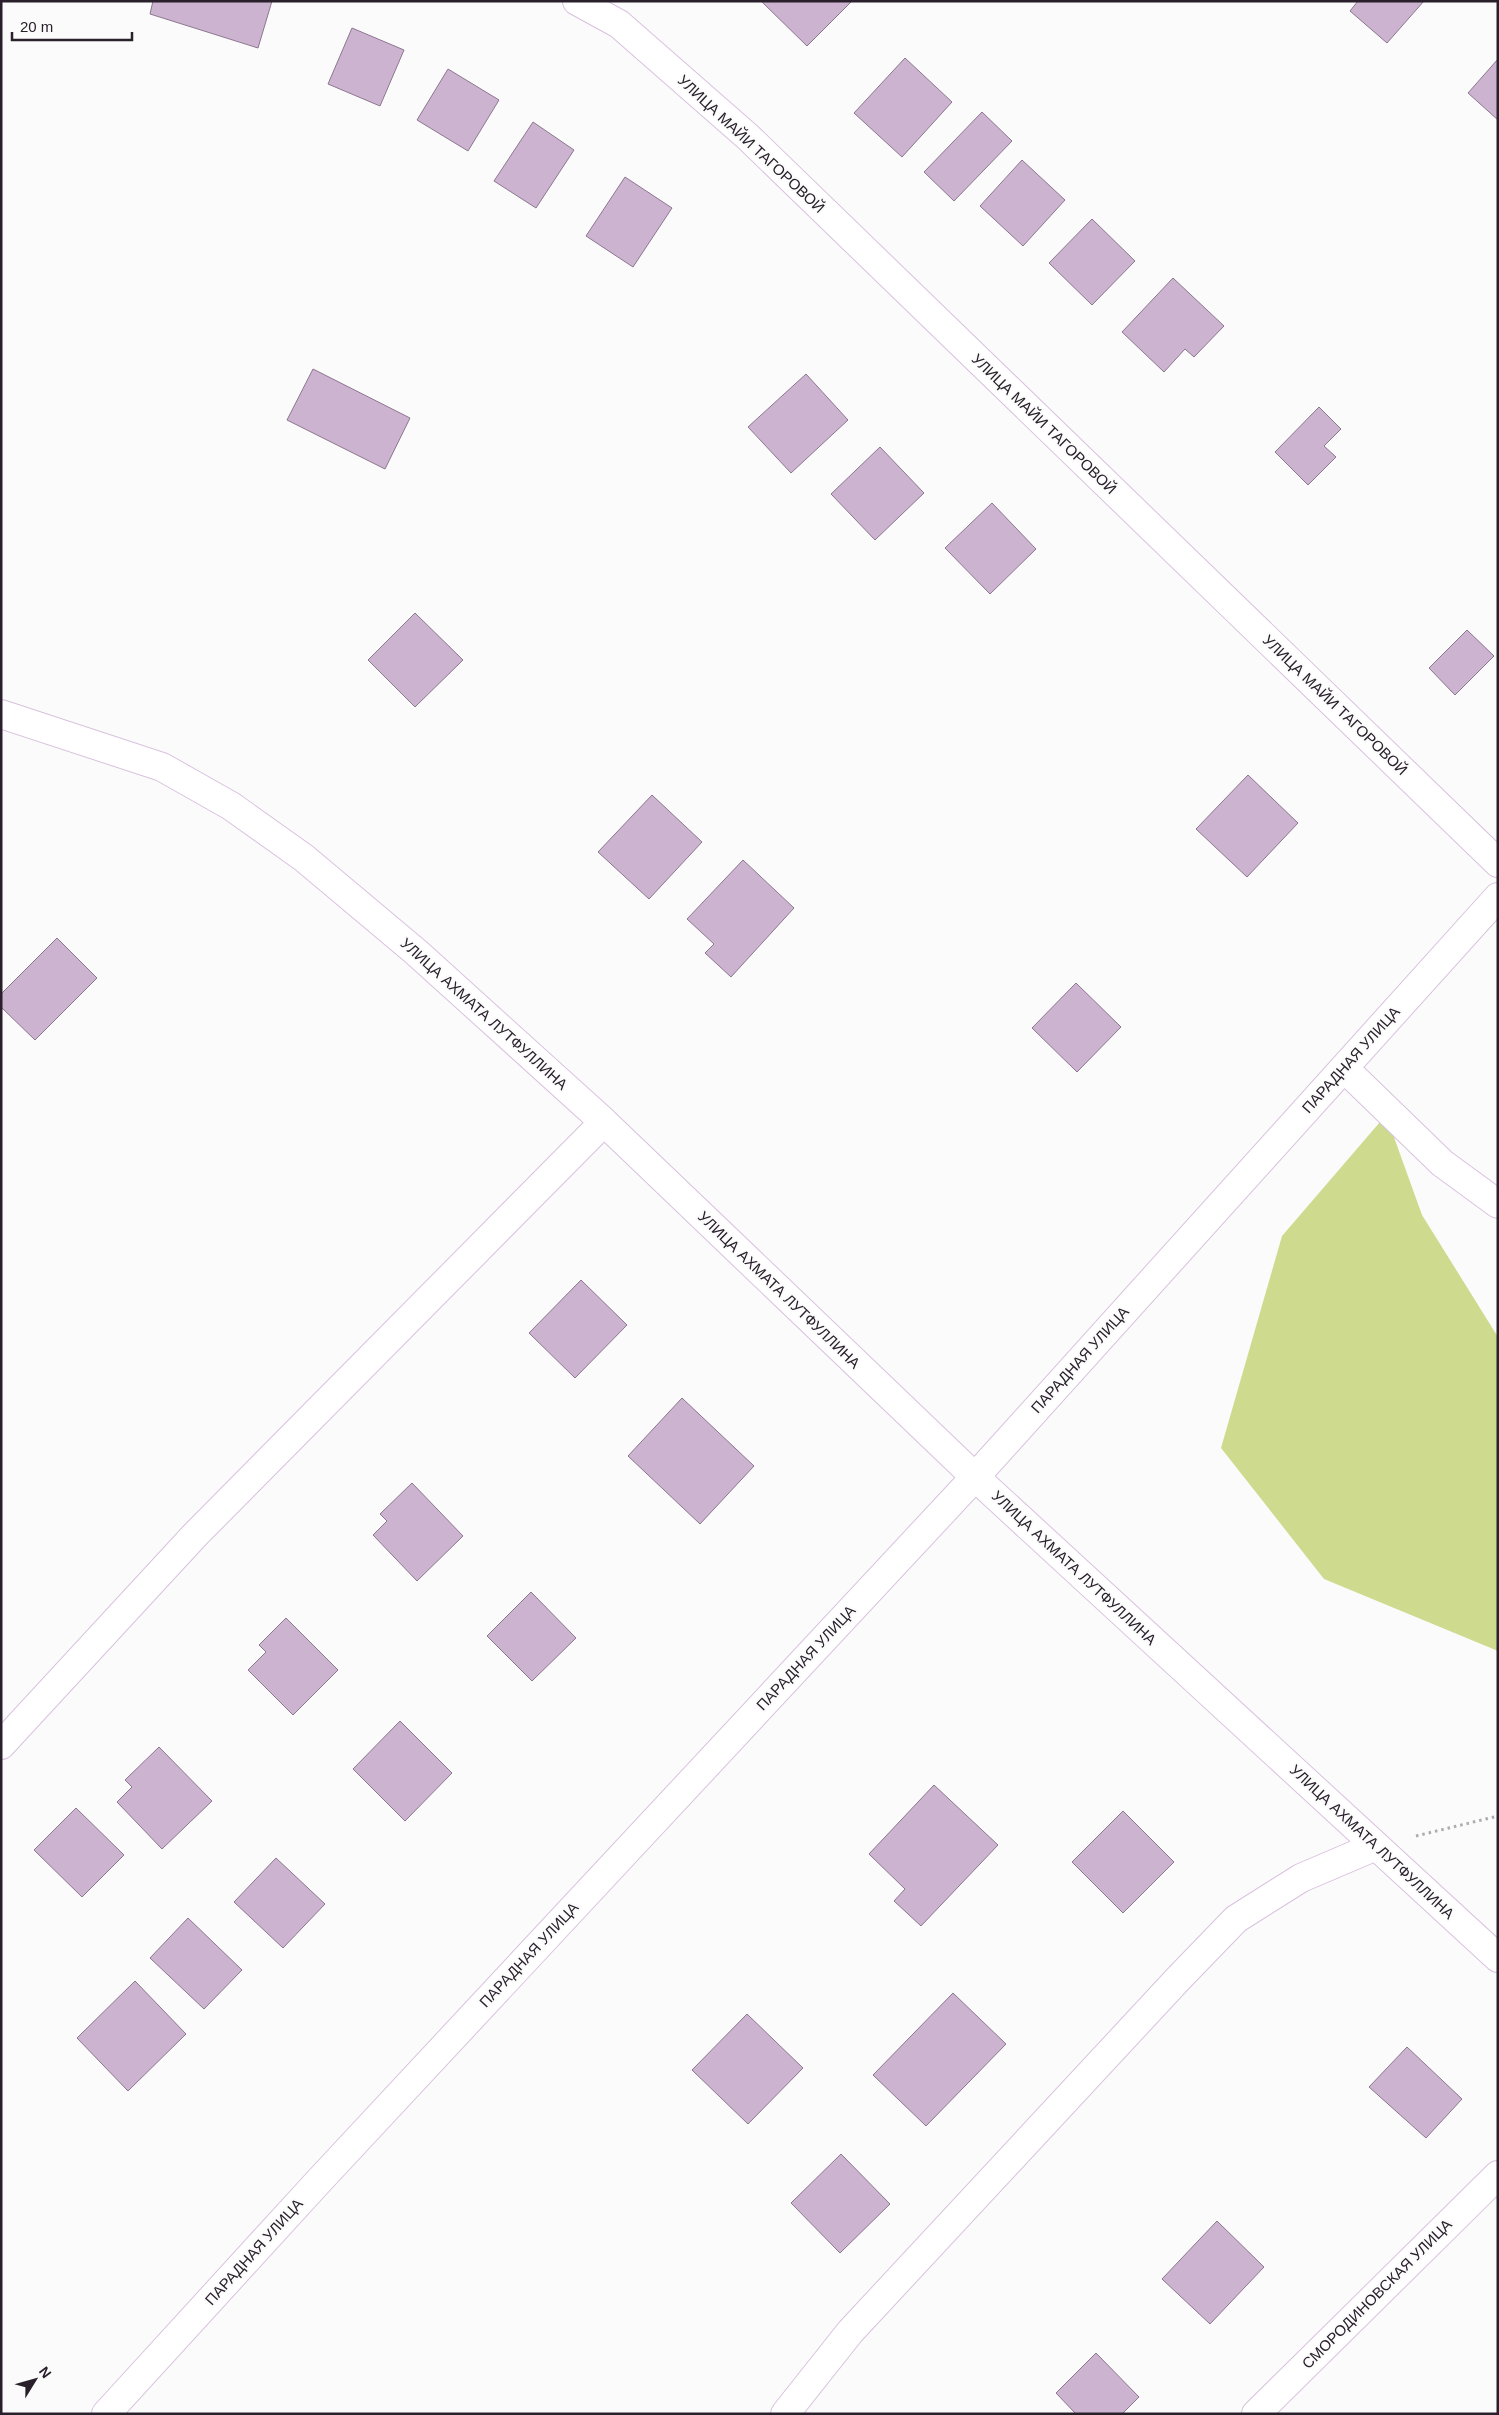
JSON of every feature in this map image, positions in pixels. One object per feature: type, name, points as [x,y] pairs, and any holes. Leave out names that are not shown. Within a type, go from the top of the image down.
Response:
[{"type":"street","name":"УЛИЦА МАЙИ ТАГОРОВОЙ","points":[[577,1],[619,24],[748,137],[1498,863]]},
{"type":"street","name":"УЛИЦА АХМАТА ЛУТФУЛЛИНА","points":[[1,714],[162,767],[231,806],[304,858],[416,952],[604,1122],[975,1477],[1498,1958]]},
{"type":"street","name":"ПАРАДНАЯ УЛИЦА","points":[[106,2414],[318,2182],[975,1477],[1498,896]]},
{"type":"street","points":[[1344,1068],[1442,1163],[1498,1204]]},
{"type":"street","points":[[1,1745],[195,1535],[604,1122]]},
{"type":"street","points":[[785,2414],[850,2332],[927,2247],[1236,1919],[1301,1878],[1376,1846]]},
{"type":"street","name":"СМОРОДИНОВСКАЯ УЛИЦА","points":[[1256,2414],[1498,2174]]},
{"type":"path","points":[[1376,1846],[1498,1816]]},
{"type":"green space","points":[[1386,1115],[1422,1215],[1498,1337],[1498,1651],[1324,1579],[1221,1448],[1282,1236]]},
{"type":"building","points":[[153,1],[272,1],[258,48],[150,14]]},
{"type":"building","points":[[761,1],[852,1],[807,46]]},
{"type":"building","points":[[1358,1],[1424,1],[1387,43],[1350,11]]},
{"type":"building","points":[[352,28],[404,50],[380,106],[328,84]]},
{"type":"building","points":[[905,58],[952,102],[902,157],[854,113]]},
{"type":"building","points":[[1498,59],[1498,120],[1468,93]]},
{"type":"building","points":[[448,69],[499,100],[468,151],[417,120]]},
{"type":"building","points":[[982,112],[1012,141],[954,201],[924,172]]},
{"type":"building","points":[[533,122],[574,150],[536,208],[494,181]]},
{"type":"building","points":[[1022,160],[1065,200],[1023,246],[980,206]]},
{"type":"building","points":[[625,177],[672,208],[633,267],[586,236]]},
{"type":"building","points":[[1092,219],[1135,261],[1092,305],[1049,263]]},
{"type":"building","points":[[1173,278],[1224,326],[1194,357],[1185,349],[1164,372],[1122,332]]},
{"type":"building","points":[[313,369],[410,418],[385,469],[287,420]]},
{"type":"building","points":[[806,374],[848,420],[791,473],[748,427]]},
{"type":"building","points":[[1319,407],[1341,429],[1324,446],[1336,457],[1308,485],[1275,452]]},
{"type":"building","points":[[880,447],[924,493],[875,540],[831,494]]},
{"type":"building","points":[[992,503],[1036,549],[990,594],[945,548]]},
{"type":"building","points":[[415,613],[463,660],[415,707],[368,660]]},
{"type":"building","points":[[1467,630],[1494,656],[1455,695],[1429,668]]},
{"type":"building","points":[[1248,775],[1298,823],[1247,877],[1196,829]]},
{"type":"building","points":[[652,795],[702,842],[649,899],[598,852]]},
{"type":"building","points":[[743,860],[794,908],[731,977],[705,953],[714,944],[687,919]]},
{"type":"building","points":[[57,938],[97,978],[35,1040],[1,1007],[1,994]]},
{"type":"building","points":[[1076,983],[1121,1027],[1077,1072],[1032,1028]]},
{"type":"building","points":[[581,1280],[627,1325],[575,1378],[529,1333]]},
{"type":"building","points":[[682,1398],[754,1466],[700,1524],[628,1456]]},
{"type":"building","points":[[412,1483],[463,1536],[417,1581],[373,1535],[387,1521],[380,1514]]},
{"type":"building","points":[[531,1592],[576,1638],[532,1681],[487,1636]]},
{"type":"building","points":[[286,1618],[338,1670],[293,1715],[248,1670],[266,1652],[259,1645]]},
{"type":"building","points":[[400,1721],[452,1773],[405,1821],[353,1769]]},
{"type":"building","points":[[159,1747],[212,1801],[162,1849],[117,1802],[132,1787],[125,1780]]},
{"type":"building","points":[[934,1785],[998,1845],[921,1926],[894,1901],[905,1889],[869,1854]]},
{"type":"building","points":[[76,1808],[124,1855],[82,1897],[34,1850]]},
{"type":"building","points":[[1123,1811],[1174,1862],[1123,1913],[1072,1862]]},
{"type":"building","points":[[276,1858],[325,1904],[283,1948],[234,1902]]},
{"type":"building","points":[[188,1918],[242,1970],[204,2009],[150,1958]]},
{"type":"building","points":[[135,1981],[186,2034],[128,2091],[77,2038]]},
{"type":"building","points":[[953,1993],[1006,2044],[926,2126],[873,2075]]},
{"type":"building","points":[[747,2014],[803,2068],[748,2124],[692,2070]]},
{"type":"building","points":[[1407,2047],[1462,2099],[1426,2138],[1369,2087]]},
{"type":"building","points":[[841,2154],[890,2204],[840,2253],[791,2203]]},
{"type":"building","points":[[1217,2221],[1264,2267],[1210,2324],[1162,2279]]},
{"type":"building","points":[[1096,2353],[1139,2397],[1122,2414],[1076,2414],[1056,2393]]}]
